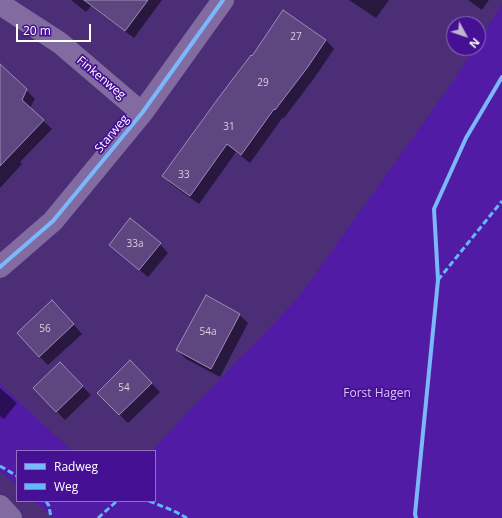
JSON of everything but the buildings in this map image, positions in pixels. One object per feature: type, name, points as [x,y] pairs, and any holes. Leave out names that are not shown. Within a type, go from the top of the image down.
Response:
[{"type":"street","name":"Starweg","points":[[0,267],[53,221],[142,113],[224,0]]},
{"type":"street","name":"Finkenweg","points":[[0,4],[60,43],[142,113]]},
{"type":"street","points":[[0,506],[11,518]]},
{"type":"green space","name":"Forst Hagen","points":[[502,5],[502,518],[54,518],[35,502],[156,502],[156,450],[152,450],[298,298],[454,80],[469,56],[486,56],[486,30]]},
{"type":"green space","points":[[0,384],[71,450],[16,450],[16,485],[0,471]]},
{"type":"marked path","points":[[438,280],[502,201]]},
{"type":"marked path","points":[[0,466],[16,475]]},
{"type":"marked path","points":[[47,502],[49,506],[51,518]]},
{"type":"marked path","points":[[98,518],[116,502]]},
{"type":"marked path","points":[[152,502],[187,518]]},
{"type":"cycle path","points":[[0,267],[53,221],[142,113],[223,0]]},
{"type":"cycle path","points":[[416,518],[415,514],[438,280],[434,209],[466,138],[502,77]]}]
